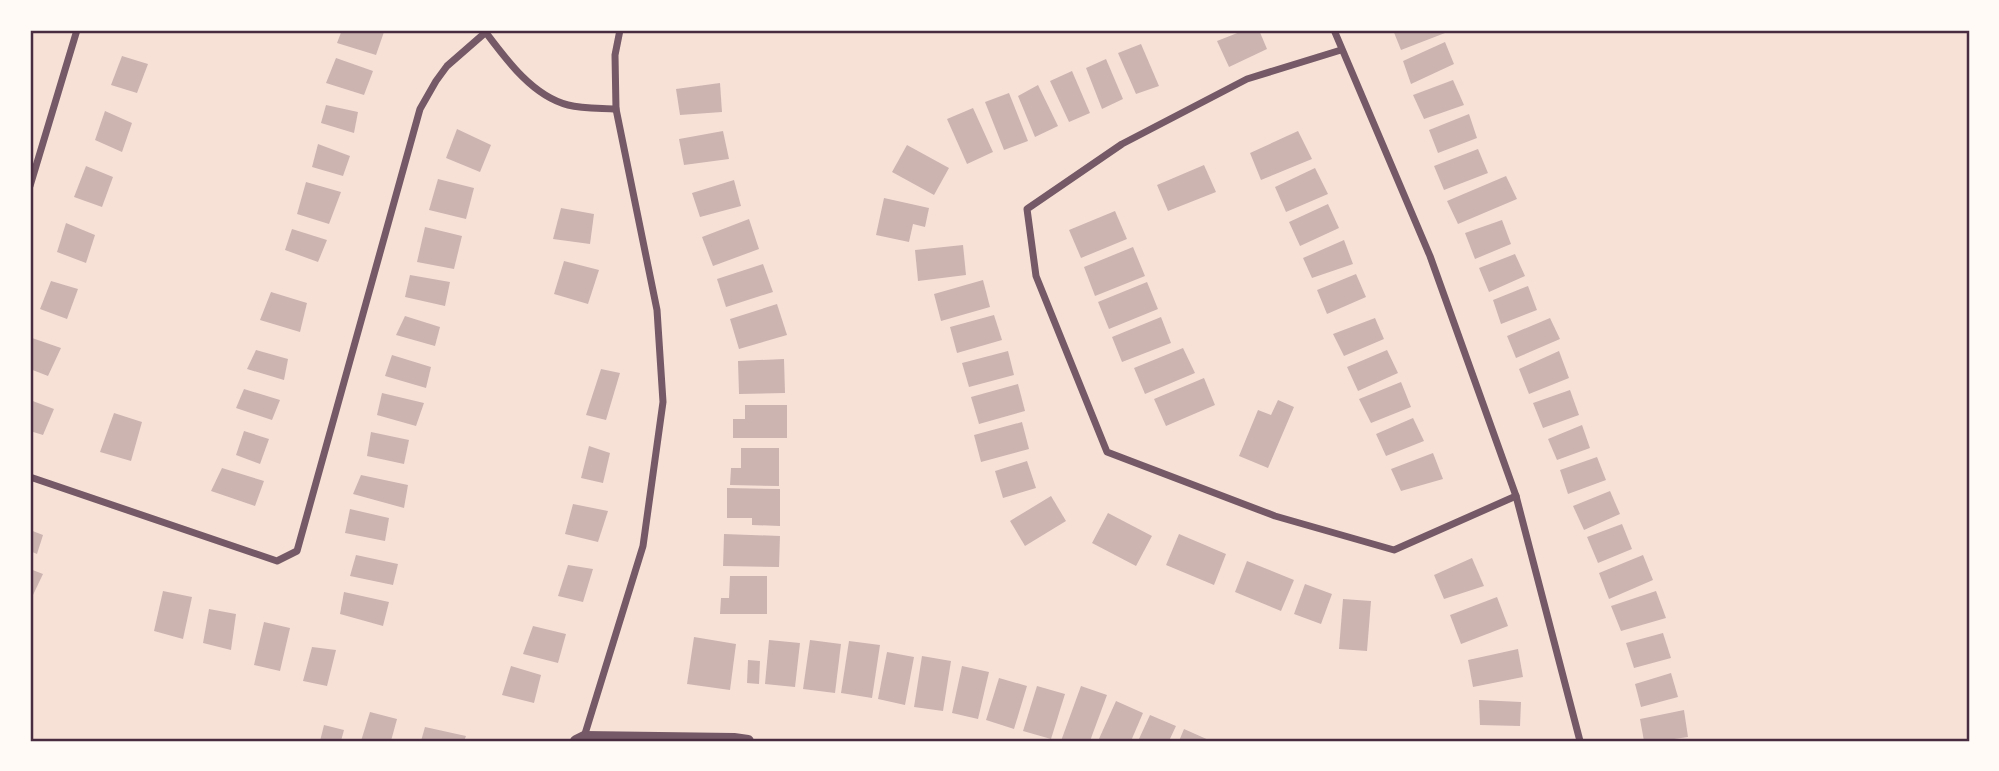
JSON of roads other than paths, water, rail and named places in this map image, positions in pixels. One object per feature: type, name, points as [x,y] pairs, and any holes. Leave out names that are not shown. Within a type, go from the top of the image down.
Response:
[{"type":"street","points":[[30,186],[77,30]]},
{"type":"street","points":[[620,30],[615,55],[616,109],[657,310],[663,402],[643,546],[580,739],[734,738],[748,741]]},
{"type":"street","points":[[1334,30],[1430,256],[1516,496],[1580,741]]},
{"type":"street","points":[[30,477],[277,561],[297,551],[420,109],[436,81],[447,66],[485,31],[521,74],[554,101],[570,106],[616,109]]},
{"type":"street","points":[[1341,50],[1247,79],[1122,144],[1027,209],[1036,276],[1107,452],[1275,516],[1394,550],[1516,496]]}]
